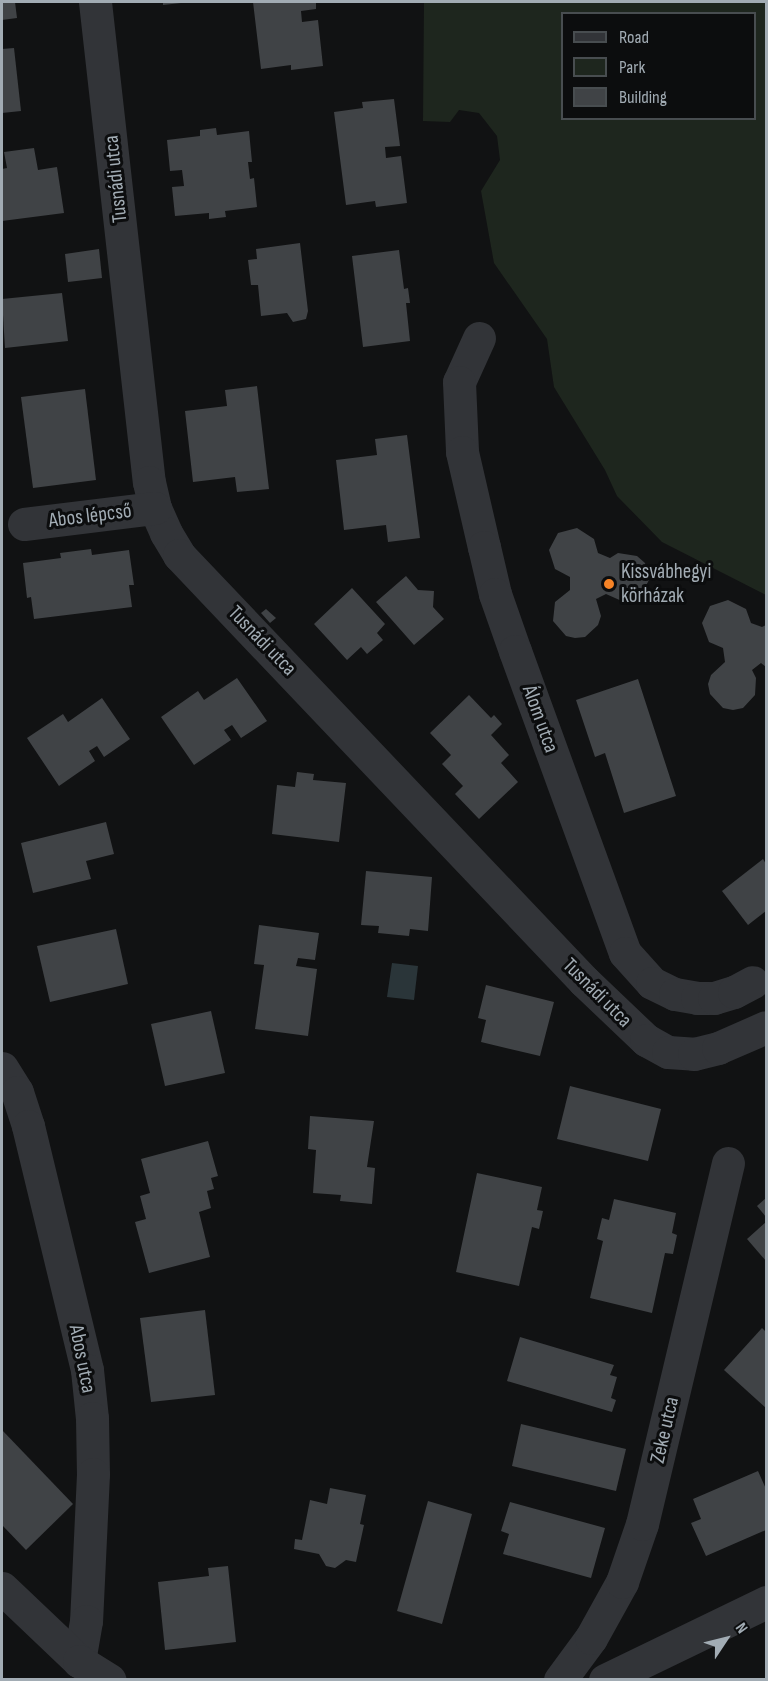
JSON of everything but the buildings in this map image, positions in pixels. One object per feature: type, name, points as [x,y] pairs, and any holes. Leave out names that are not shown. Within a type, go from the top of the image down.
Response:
[{"type":"street","name":"Tusnádi utca","points":[[95,2],[149,482],[155,508],[166,533],[180,555],[576,973],[646,1040],[668,1052],[694,1054],[718,1048],[766,1027]]},
{"type":"street","name":"Álom utca","points":[[479,338],[459,382],[462,452],[484,548],[495,594],[514,651],[625,953],[652,983],[675,994],[714,998],[762,986]]},
{"type":"street","name":"Abos lépcső","points":[[24,524],[155,508]]},
{"type":"street","name":"Abos utca","points":[[2,1068],[17,1092],[28,1126],[87,1370],[92,1419],[93,1474],[86,1621],[79,1661]]},
{"type":"street","name":"Zeke utca","points":[[560,1680],[591,1638],[622,1582],[642,1524],[728,1163]]},
{"type":"street","points":[[2,1588],[79,1661],[110,1680]]},
{"type":"street","points":[[605,1680],[766,1602]]},
{"type":"green space","points":[[424,2],[766,2],[766,595],[662,542],[617,496],[605,470],[554,387],[547,339],[494,263],[481,191],[500,160],[497,136],[479,113],[459,110],[450,122],[423,121]]},
{"type":"shaded area","points":[[392,963],[418,966],[414,1000],[387,997]]},
{"type":"place","name":"Kissvábhegyi körházak","points":[[609,584]]}]
